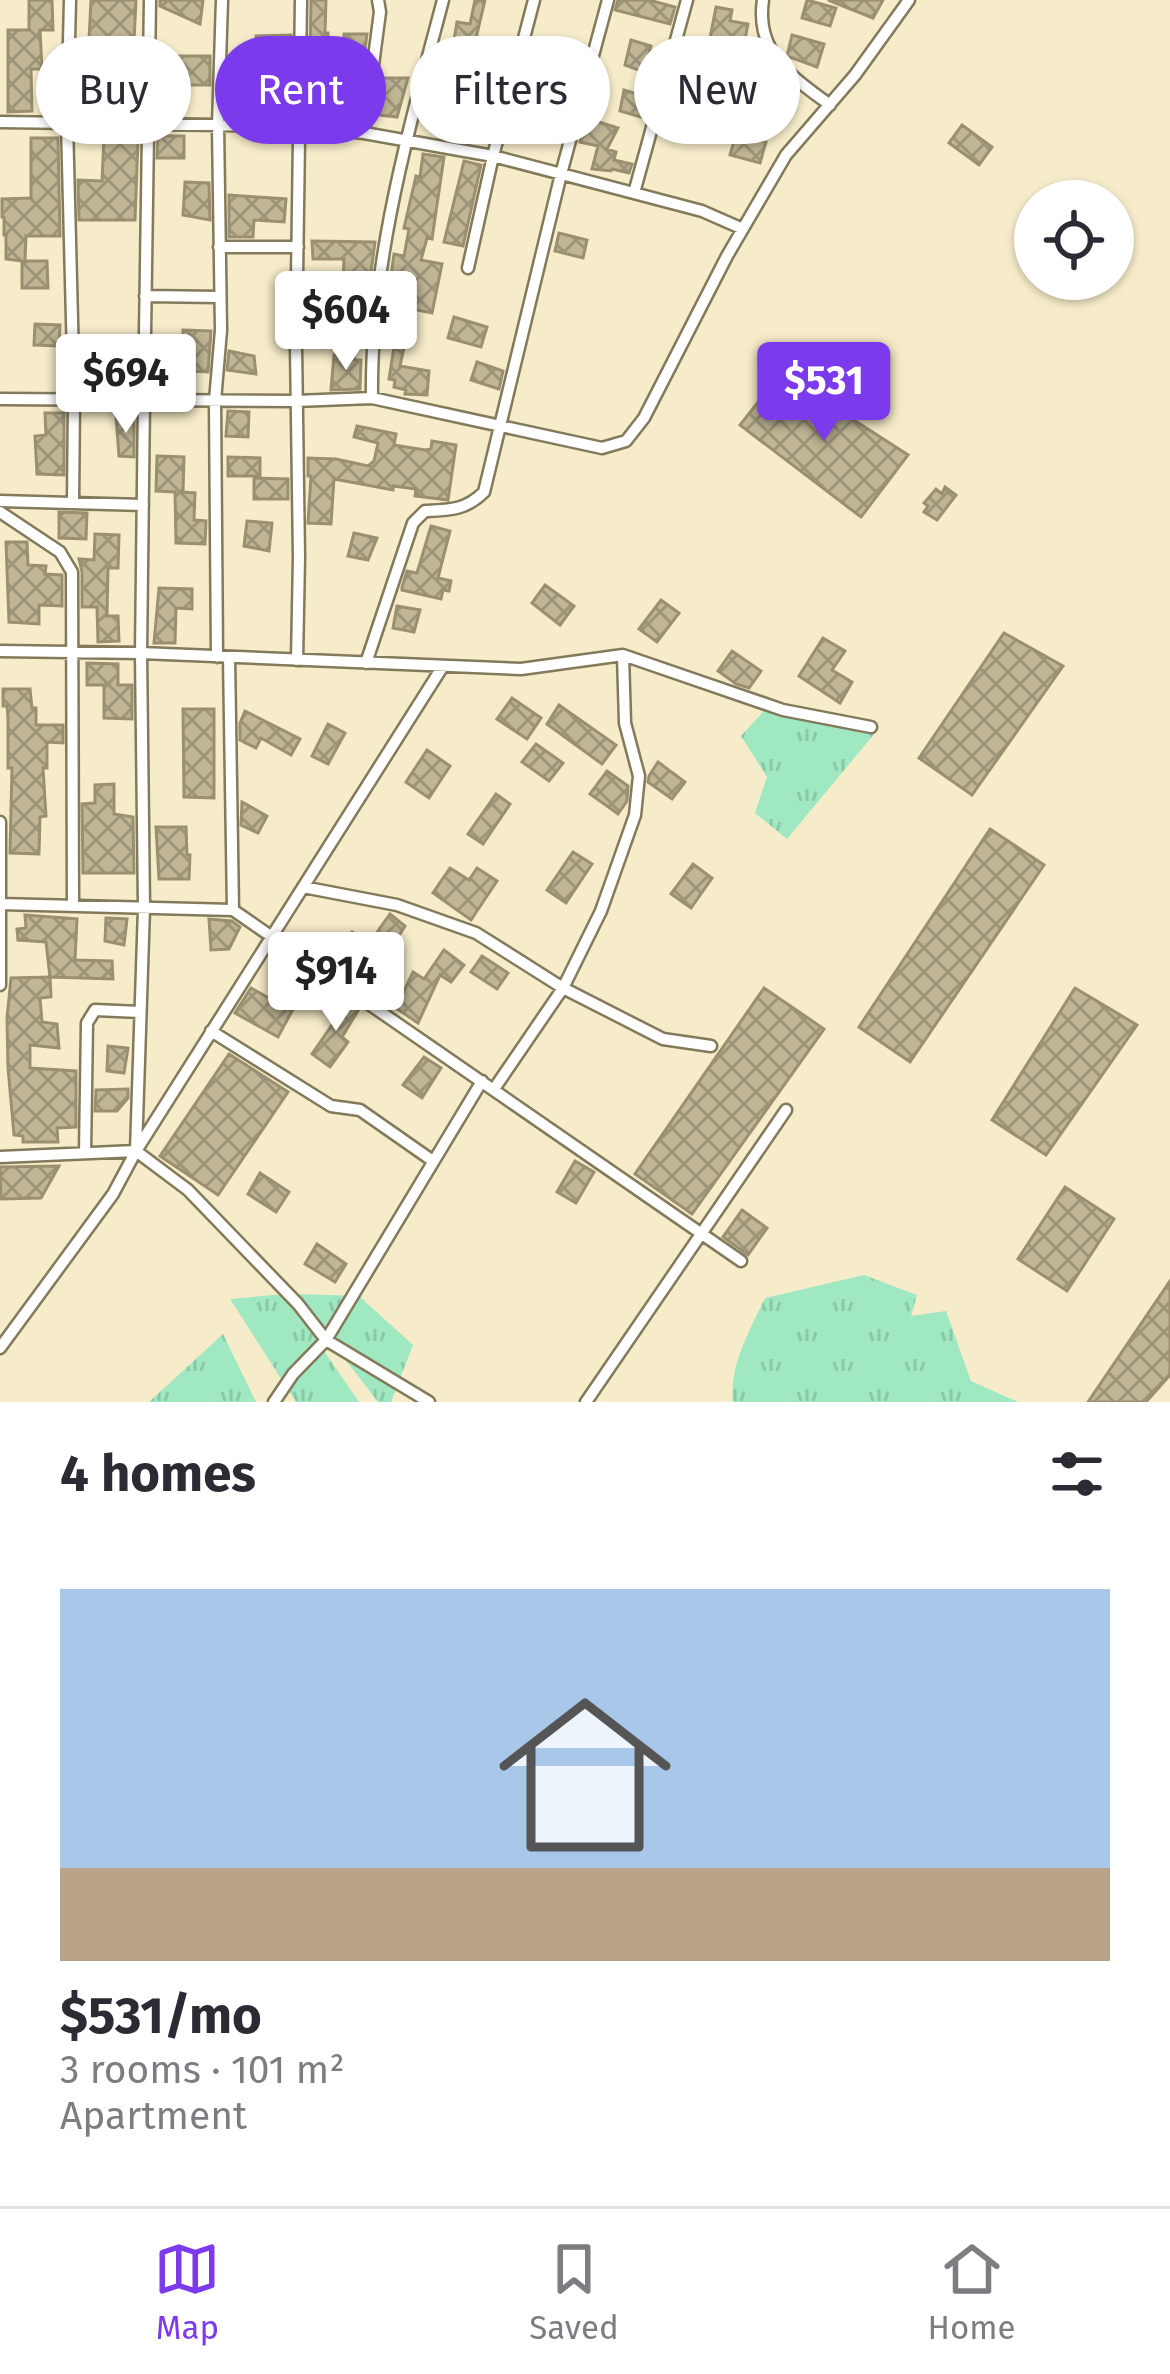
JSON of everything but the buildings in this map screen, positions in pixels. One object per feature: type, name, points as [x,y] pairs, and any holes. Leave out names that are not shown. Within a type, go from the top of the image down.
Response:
[{"type":"street","points":[[69,36],[70,0]]},
{"type":"street","points":[[149,36],[150,0]]},
{"type":"street","points":[[221,36],[222,0]]},
{"type":"street","points":[[301,0],[301,36]]},
{"type":"street","points":[[377,36],[378,0]]},
{"type":"street","points":[[372,398],[380,282],[405,140],[443,0]]},
{"type":"street","points":[[468,268],[534,0]]},
{"type":"street","points":[[367,663],[413,523],[425,511],[457,510],[473,504],[484,492],[608,0]]},
{"type":"street","points":[[634,194],[687,0]]},
{"type":"street","points":[[764,0],[760,18],[770,50],[801,83],[830,104]]},
{"type":"street","points":[[0,399],[372,398],[602,448],[626,441],[644,418],[786,155],[855,75],[909,0]]},
{"type":"street","points":[[0,122],[36,123]]},
{"type":"street","points":[[386,137],[494,156],[702,211],[742,230]]},
{"type":"street","points":[[68,144],[73,503]]},
{"type":"street","points":[[136,1151],[144,908],[141,653],[147,144]]},
{"type":"street","points":[[218,144],[221,330],[215,401],[233,910]]},
{"type":"street","points":[[297,660],[301,144]]},
{"type":"street","points":[[219,247],[298,247]]},
{"type":"street","points":[[145,296],[220,297]]},
{"type":"street","points":[[0,501],[143,505]]},
{"type":"street","points":[[0,512],[60,552],[72,572],[74,906]]},
{"type":"street","points":[[0,652],[141,653],[520,669],[623,656],[783,710],[872,727]]},
{"type":"street","points":[[494,1089],[563,988],[601,911],[635,815],[639,776],[625,723],[623,656]]},
{"type":"street","points":[[0,1348],[113,1194],[443,666]]},
{"type":"street","points":[[0,821],[0,985]]},
{"type":"street","points":[[303,887],[397,905],[476,933],[563,988],[663,1040],[712,1046]]},
{"type":"street","points":[[0,904],[233,910],[740,1262]]},
{"type":"street","points":[[85,1153],[87,1023],[95,1010],[140,1012]]},
{"type":"street","points":[[212,1031],[331,1106],[360,1110],[434,1161]]},
{"type":"street","points":[[274,1402],[326,1340],[482,1081]]},
{"type":"street","points":[[586,1402],[786,1110]]},
{"type":"street","points":[[0,1157],[136,1151],[188,1190],[298,1304],[326,1340],[429,1402]]},
{"type":"green space","points":[[765,710],[875,733],[787,839],[755,813],[767,777],[741,736]]},
{"type":"green space","points":[[864,1275],[917,1295],[911,1316],[946,1311],[971,1381],[1018,1402],[733,1402],[737,1362],[765,1298]]},
{"type":"green space","points":[[285,1294],[359,1402],[296,1402],[230,1299]]},
{"type":"green space","points":[[295,1294],[359,1296],[413,1345],[391,1402],[378,1402]]},
{"type":"green space","points":[[223,1334],[256,1402],[149,1402]]}]
